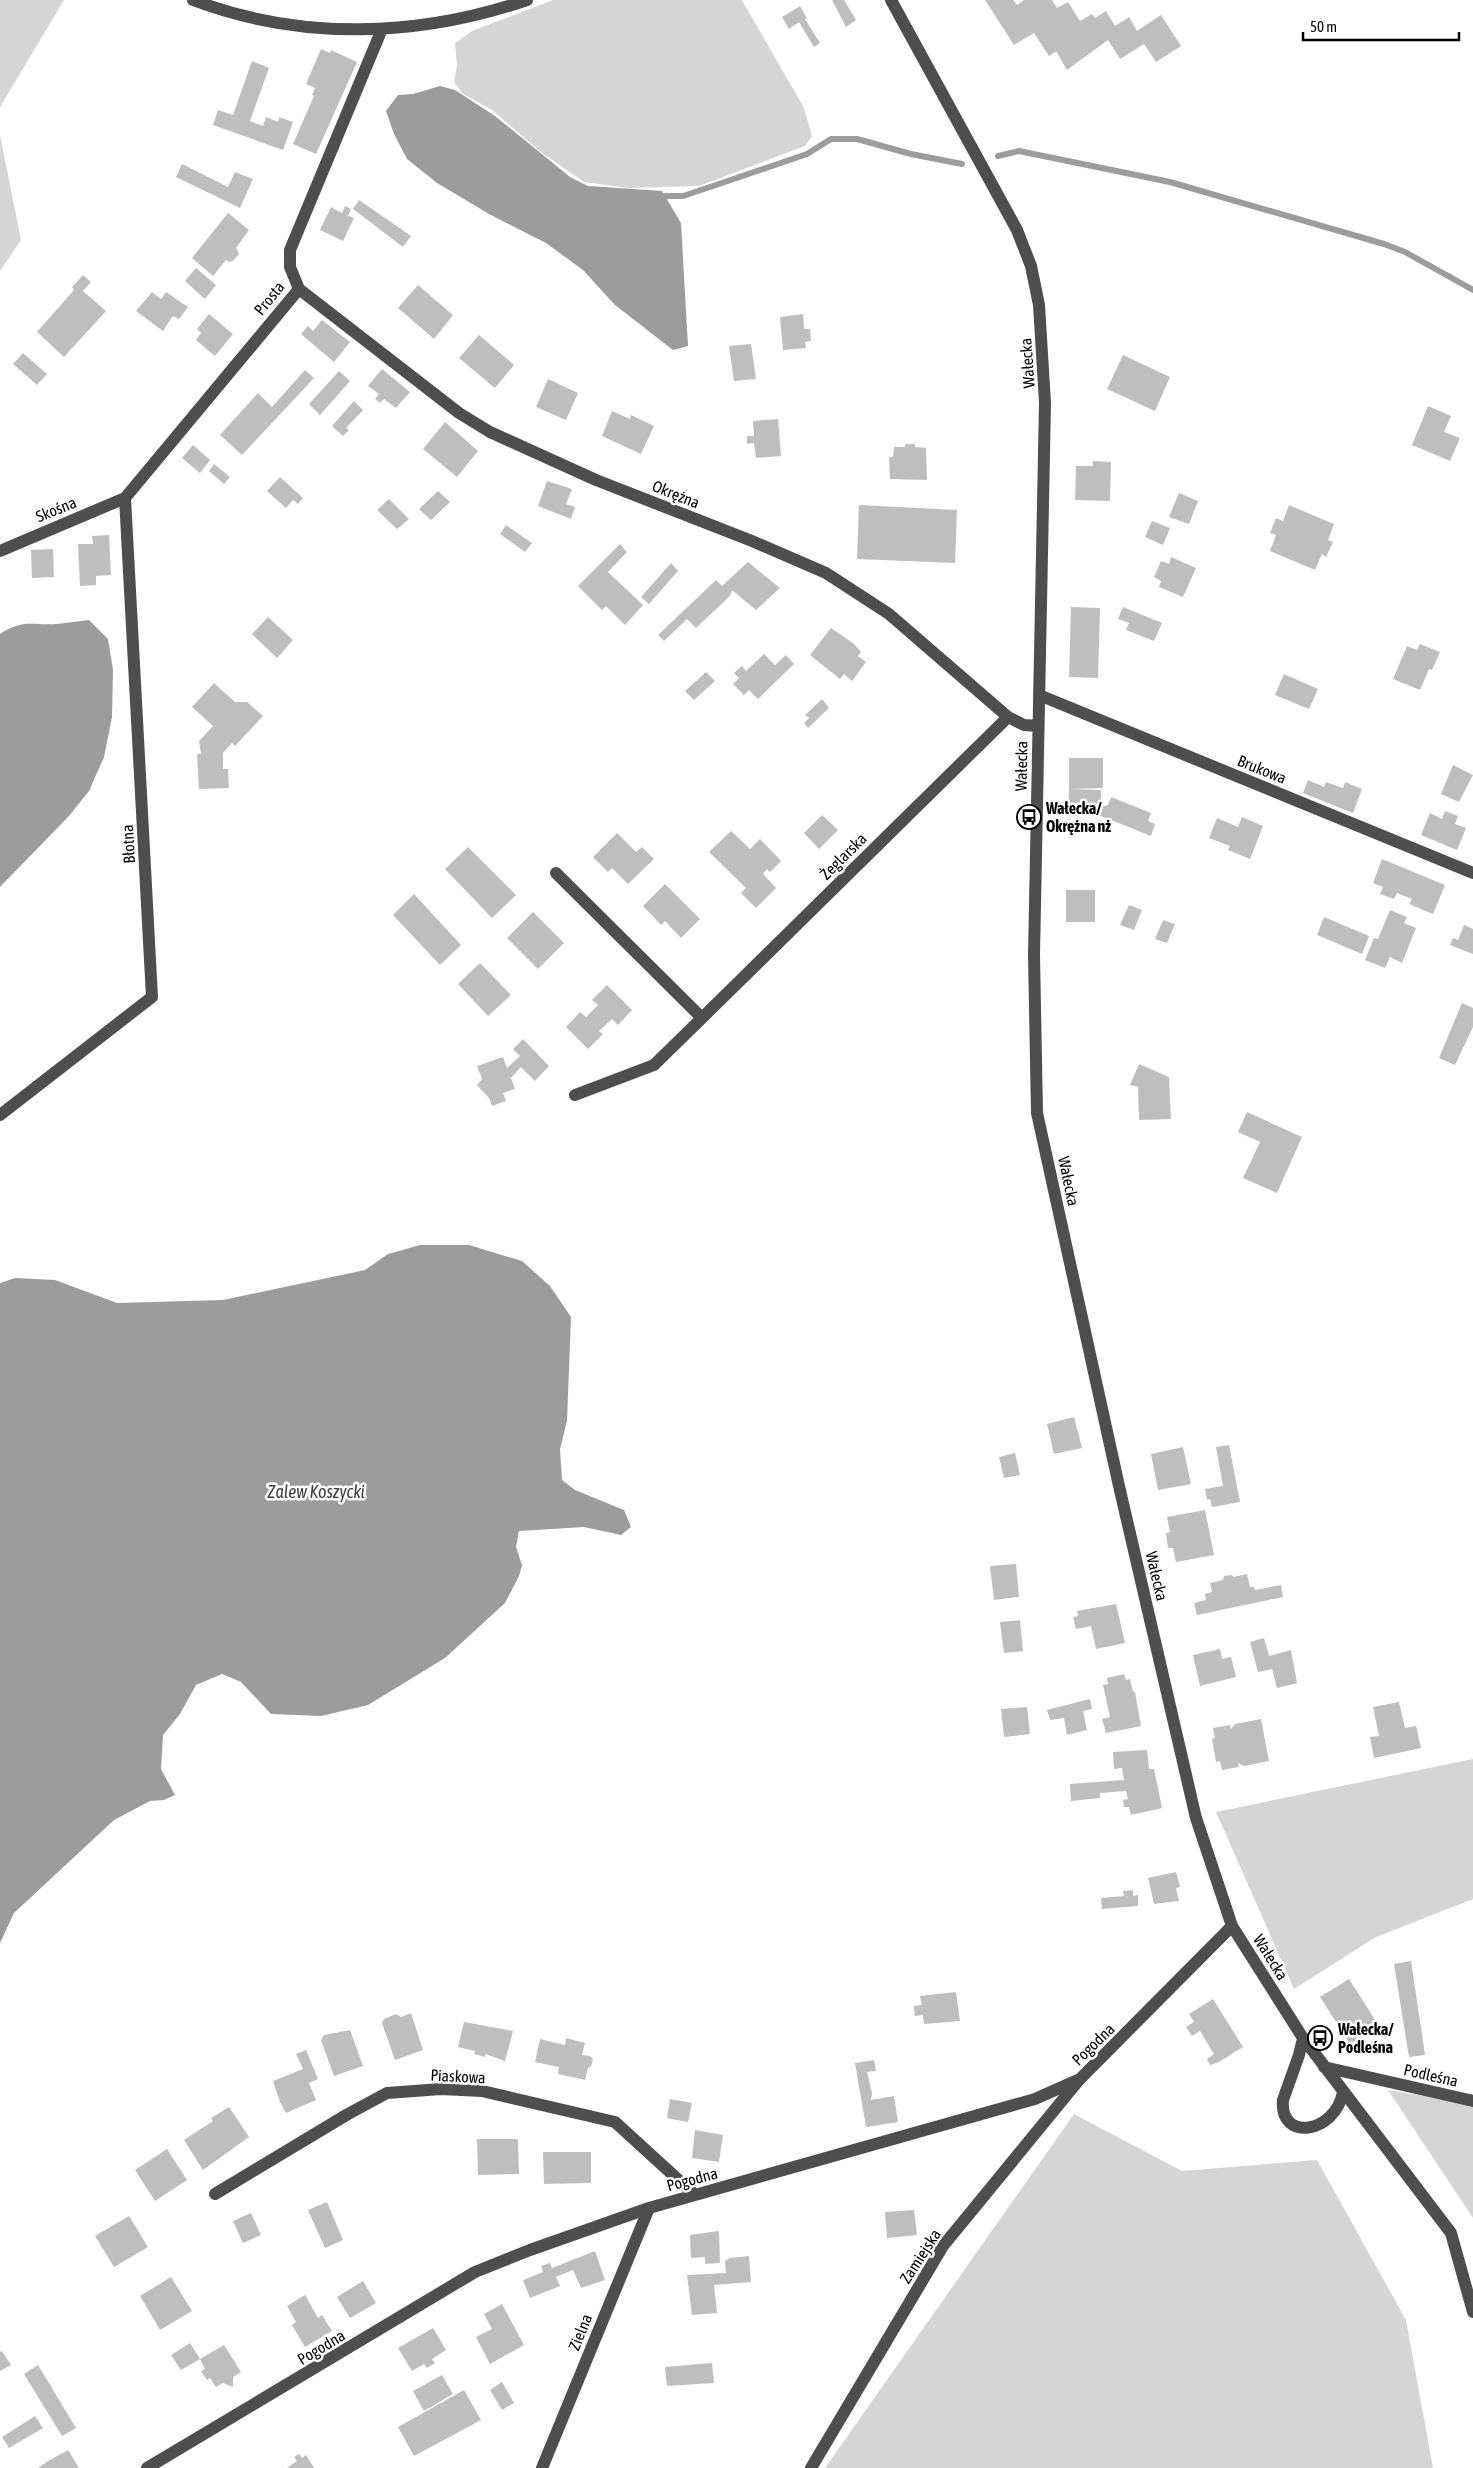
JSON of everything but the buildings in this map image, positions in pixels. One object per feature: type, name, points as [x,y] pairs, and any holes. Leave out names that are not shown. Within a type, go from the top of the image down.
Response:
[{"type":"street","points":[[193,0],[241,15],[286,24],[336,29],[406,28],[466,18],[527,0]]},
{"type":"street","name":"Wałecka","points":[[891,0],[1016,230],[1030,266],[1039,305],[1046,403],[1034,955],[1037,1113],[1119,1486],[1196,1818],[1232,1926],[1303,2038],[1451,2233],[1473,2312]]},
{"type":"street","name":"Prosta","points":[[125,498],[299,289],[290,267],[290,250],[382,29]]},
{"type":"street","name":"Okrężna","points":[[299,289],[451,407],[490,432],[596,480],[752,541],[826,573],[890,614],[1008,718],[1024,725],[1038,726]]},
{"type":"street","name":"Skośna","points":[[0,551],[125,498]]},
{"type":"street","name":"Błotna","points":[[0,1115],[152,997],[125,498]]},
{"type":"street","name":"Brukowa","points":[[1039,695],[1473,873]]},
{"type":"street","name":"Żeglarska","points":[[574,1095],[654,1065],[1008,718]]},
{"type":"street","points":[[556,873],[702,1018]]},
{"type":"street","name":"Pogodna","points":[[147,2468],[475,2272],[530,2250],[648,2208],[1036,2100],[1080,2079],[1232,1926]]},
{"type":"street","points":[[1303,2038],[1283,2100],[1283,2112],[1286,2117],[1293,2124],[1304,2128],[1322,2125],[1334,2114],[1343,2092]]},
{"type":"street","name":"Podleśna","points":[[1324,2067],[1473,2101]]},
{"type":"street","name":"Zamiejska","points":[[812,2468],[943,2246],[1042,2128],[1080,2079]]},
{"type":"street","name":"Piaskowa","points":[[215,2194],[348,2114],[387,2093],[441,2089],[482,2092],[614,2122],[695,2195]]},
{"type":"street","name":"Zielna","points":[[542,2468],[648,2208]]},
{"type":"shaded area","points":[[0,0],[64,0],[0,107]]},
{"type":"shaded area","points":[[553,0],[742,0],[804,108],[812,136],[805,146],[699,186],[627,188],[584,182],[542,153],[492,110],[463,94],[454,82],[457,65],[455,43],[472,31]]},
{"type":"shaded area","points":[[0,135],[21,240],[0,271]]},
{"type":"shaded area","points":[[1473,1759],[1473,1899],[1376,1937],[1294,1989],[1216,1812]]},
{"type":"shaded area","points":[[1388,2090],[1473,2104],[1473,2218]]},
{"type":"shaded area","points":[[1074,2114],[1182,2171],[1317,2160],[1406,2320],[1433,2468],[825,2468]]},
{"type":"water","points":[[440,86],[455,90],[495,116],[570,177],[588,186],[662,191],[681,223],[688,346],[673,350],[615,305],[583,270],[546,243],[489,214],[437,183],[407,159],[394,134],[386,111],[398,95],[413,94]]},
{"type":"water","points":[[89,620],[108,639],[113,670],[112,717],[104,757],[89,791],[69,816],[0,887],[0,634],[22,624],[57,624]]},
{"type":"water","name":"Zalew Koszycki","points":[[420,1245],[469,1245],[522,1261],[550,1286],[571,1317],[567,1421],[560,1449],[562,1480],[575,1490],[624,1510],[631,1527],[621,1535],[584,1527],[519,1531],[516,1547],[522,1565],[519,1576],[505,1603],[445,1658],[368,1705],[321,1716],[271,1714],[241,1682],[222,1674],[196,1685],[180,1714],[163,1735],[161,1769],[175,1795],[164,1800],[150,1801],[114,1820],[14,1913],[0,1943],[0,1283],[15,1278],[55,1280],[117,1303],[223,1300],[365,1270],[388,1254]]},
{"type":"waterway","points":[[657,196],[683,196],[807,154],[831,139],[857,139],[911,154],[962,164]]},
{"type":"waterway","points":[[998,156],[1019,151],[1170,182],[1384,244],[1405,252],[1473,290]]},
{"type":"place","name":"Wałecka/ Okrężna nż","points":[[1029,817]]},
{"type":"place","name":"Wałecka/ Podleśna","points":[[1320,2038]]}]
